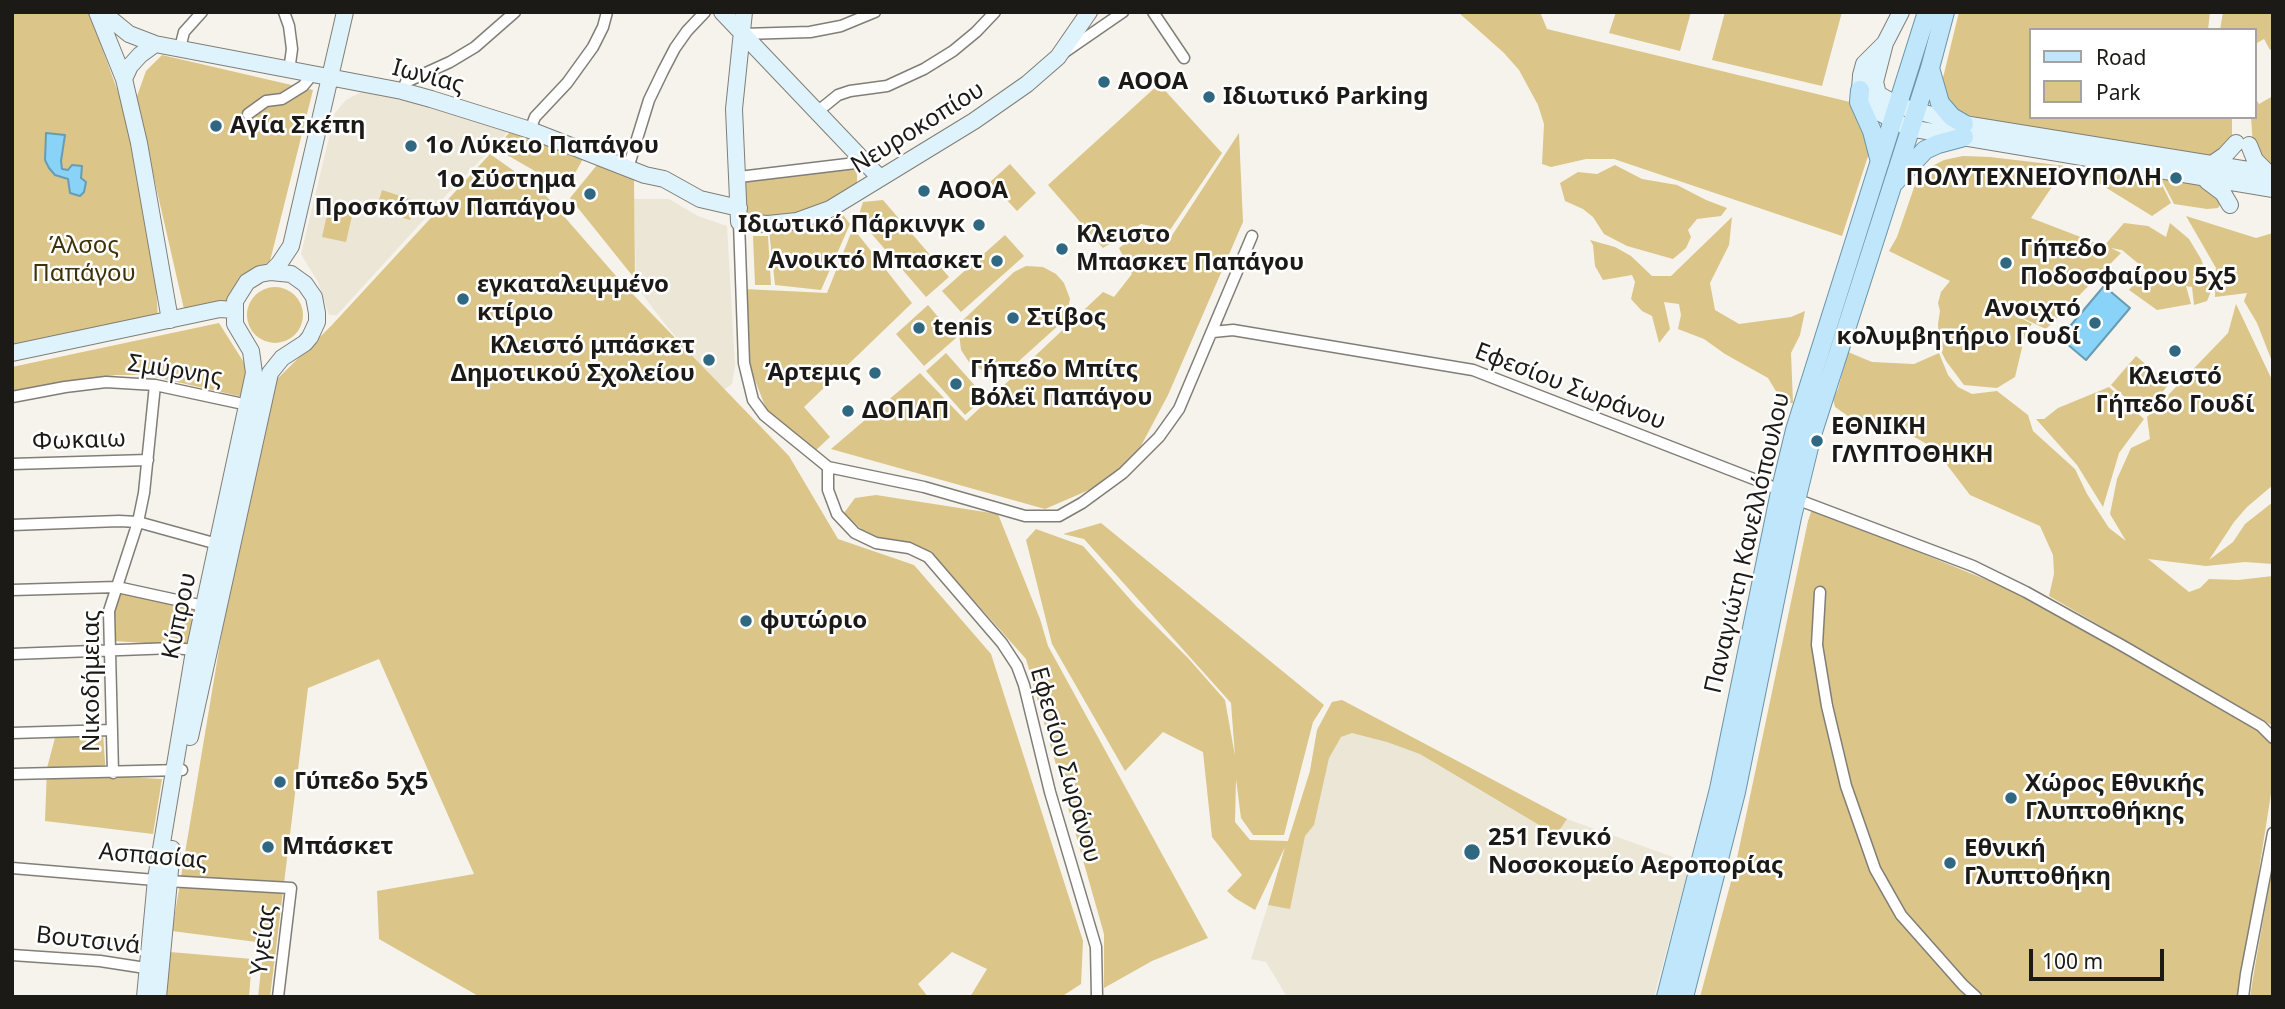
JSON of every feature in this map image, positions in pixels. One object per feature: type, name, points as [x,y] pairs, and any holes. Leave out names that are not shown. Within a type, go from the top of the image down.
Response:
[{"type":"main road","points":[[1904,116],[1927,12]]},
{"type":"main road","points":[[1904,116],[1930,68],[1945,12]]},
{"type":"main road","points":[[1889,191],[1925,150],[1964,131],[1940,103],[1930,68]]},
{"type":"main road","points":[[1860,90],[1859,102],[1872,131],[1880,162]]},
{"type":"main road","name":"Παναγιώτη Κανελλόπουλου","points":[[1684,997],[1736,792],[1788,496],[1795,430],[1880,162],[1904,116]]},
{"type":"main road","name":"Παναγιώτη Κανελλόπουλου","points":[[1666,997],[1719,789],[1788,496],[1812,435],[1889,191],[1904,116]]},
{"type":"street","name":"Ιωνίας","points":[[99,12],[129,34],[156,44],[402,91],[530,130],[670,182],[700,199],[739,215]]},
{"type":"street","points":[[99,12],[124,79],[139,144],[170,320]]},
{"type":"street","points":[[180,48],[184,32],[202,12]]},
{"type":"street","points":[[284,12],[292,49],[289,71]]},
{"type":"street","name":"Κύπρου","points":[[202,651],[204,606],[225,545],[254,373],[254,358],[237,331],[233,310],[238,294],[247,282],[260,274],[271,272],[291,246],[345,12]]},
{"type":"street","points":[[402,91],[406,82],[475,47],[515,12]]},
{"type":"street","points":[[530,130],[535,117],[567,83],[593,47],[607,12]]},
{"type":"street","points":[[628,168],[649,100],[663,71],[687,31],[705,12]]},
{"type":"street","points":[[722,12],[880,178]]},
{"type":"street","points":[[744,12],[734,109],[744,363],[753,400],[764,415],[828,467],[924,487],[1024,516],[1059,516],[1082,503],[1123,472],[1159,437],[1179,409],[1252,236]]},
{"type":"street","points":[[743,34],[810,32],[841,26],[875,12]]},
{"type":"street","points":[[817,112],[838,95],[887,86],[924,69],[953,51],[995,12]]},
{"type":"street","name":"Νευροκοπίου","points":[[739,215],[768,224],[797,221],[830,209],[974,121],[1027,84],[1058,57],[1089,12]]},
{"type":"street","points":[[1058,57],[1123,12]]},
{"type":"street","points":[[1153,12],[1184,58]]},
{"type":"street","points":[[1901,12],[1885,43],[1875,88],[1880,96],[1904,116]]},
{"type":"street","points":[[1885,43],[1864,64],[1861,75],[1860,90],[1870,108],[1964,131],[2202,178],[2273,189]]},
{"type":"street","points":[[124,79],[130,66],[140,55],[156,44]]},
{"type":"street","points":[[248,114],[266,101],[282,99],[303,86],[312,75]]},
{"type":"street","points":[[323,108],[338,93],[354,83]]},
{"type":"street","points":[[1964,131],[2270,173]]},
{"type":"street","points":[[2212,164],[2243,144],[2255,160],[2270,173]]},
{"type":"street","points":[[738,177],[864,162]]},
{"type":"street","points":[[2202,178],[2214,184],[2230,205]]},
{"type":"street","name":"Κύπρου","points":[[145,997],[153,969],[162,880],[178,770],[225,545],[270,373],[282,358],[305,343],[317,322],[314,297],[299,279],[291,246]]},
{"type":"street","points":[[271,272],[283,272],[299,279]]},
{"type":"street","points":[[12,353],[220,309],[233,310]]},
{"type":"street","name":"Εφεσίου Σωράνου","points":[[1213,332],[1233,330],[1472,370],[1757,481],[1788,496],[1973,566],[2026,592],[2261,726],[2273,738]]},
{"type":"street","name":"Σμύρνης","points":[[12,397],[106,382],[155,385],[248,405]]},
{"type":"street","name":"Νικοδήμειας","points":[[113,772],[108,611],[145,493],[155,385]]},
{"type":"street","name":"Φωκαιω","points":[[12,464],[148,460]]},
{"type":"street","name":"Εφεσίου Σωράνου","points":[[828,467],[828,490],[837,514],[856,533],[876,543],[909,548],[928,557],[1002,643],[1017,666],[1050,792],[1096,947],[1097,997]]},
{"type":"street","points":[[12,525],[138,522],[225,545]]},
{"type":"street","points":[[12,590],[117,587],[204,606]]},
{"type":"street","points":[[1820,592],[1817,645],[1827,706],[1846,786],[1875,869],[1901,915],[1976,997]]},
{"type":"street","points":[[12,654],[174,648],[202,651]]},
{"type":"street","points":[[12,733],[112,730]]},
{"type":"street","points":[[12,774],[178,770]]},
{"type":"street","points":[[2244,997],[2273,833]]},
{"type":"street","name":"Ασπασίας","points":[[12,868],[291,888]]},
{"type":"street","name":"Υγείας","points":[[278,997],[291,888]]},
{"type":"street","name":"Βουτσινά","points":[[12,955],[100,961],[153,969]]},
{"type":"street","name":"Κύπρου","points":[[153,969],[158,997]]},
{"type":"shaded area","points":[[361,92],[406,100],[508,132],[337,315],[329,315],[318,282],[301,254],[335,113],[346,100]]},
{"type":"shaded area","points":[[634,199],[669,199],[698,216],[727,226],[735,366],[732,384],[724,390],[668,328],[636,283]]},
{"type":"shaded area","name":"251 Γενικό Νοσοκομείο Αεροπορίας","points":[[1342,700],[1567,819],[1690,863],[1654,997],[1287,997],[1266,962],[1251,959],[1310,771],[1317,730],[1332,702]]},
{"type":"green space","name":"Άλσος Παπάγου","points":[[12,12],[89,12],[130,125],[153,240],[158,318],[12,348]]},
{"type":"green space","points":[[1458,12],[1540,12],[1547,29],[1850,102],[1870,150],[1842,236],[1614,159],[1586,159],[1551,167],[1542,164],[1544,124],[1538,105],[1519,70]]},
{"type":"green space","points":[[1616,12],[1691,12],[1680,51],[1609,33]]},
{"type":"green space","points":[[1725,12],[1842,12],[1822,86],[1712,60]]},
{"type":"green space","points":[[1959,12],[2210,12],[2208,28],[2030,28],[2030,119],[2232,119],[2232,138],[2216,157],[1985,119],[1959,113],[1949,107],[1941,86]]},
{"type":"green space","points":[[2223,12],[2273,12],[2273,48],[2270,50],[2264,39],[2257,43],[2257,28],[2220,28]]},
{"type":"green space","points":[[162,55],[313,90],[268,269],[227,304],[184,309],[136,99],[146,71]]},
{"type":"green space","points":[[1159,84],[1222,153],[1170,230],[1141,224],[1103,248],[1048,185]]},
{"type":"green space","points":[[2273,96],[2273,166],[2269,165],[2253,146],[2251,119],[2257,119],[2257,101],[2259,104]]},
{"type":"green space","points":[[510,132],[583,159],[566,189],[495,148]]},
{"type":"green space","points":[[1239,133],[1243,222],[1168,395],[1126,474],[1045,509],[831,449],[920,373],[966,421],[1103,292],[1114,297],[1132,274],[1119,248],[1141,232],[1171,237]]},
{"type":"green space","points":[[490,154],[541,190],[623,284],[789,456],[838,539],[914,565],[991,654],[1083,941],[1081,984],[1061,997],[970,997],[987,969],[952,952],[918,984],[928,997],[480,997],[379,939],[377,891],[474,874],[379,659],[308,688],[270,997],[258,997],[264,943],[172,931],[240,524],[270,386],[331,326]]},
{"type":"green space","points":[[1963,156],[2066,166],[2031,218],[2104,246],[2124,223],[2148,226],[2166,237],[2170,223],[2189,239],[2201,259],[2212,289],[2207,301],[2194,305],[2192,287],[2186,286],[2191,304],[2157,310],[2129,290],[2146,270],[2122,250],[2111,248],[2121,253],[2046,329],[2014,314],[2032,324],[2026,331],[2015,377],[1997,388],[1964,385],[1946,361],[1939,338],[1938,303],[1941,292],[1950,281],[1889,251],[1897,237],[1919,173],[1944,160]]},
{"type":"green space","points":[[1010,164],[1036,193],[1017,211],[990,182]]},
{"type":"green space","points":[[597,165],[634,179],[635,279],[570,198]]},
{"type":"green space","points":[[1615,165],[1642,179],[1677,185],[1727,208],[1721,216],[1697,219],[1688,230],[1691,237],[1686,248],[1673,259],[1627,246],[1604,234],[1593,217],[1583,209],[1565,201],[1560,183],[1578,172],[1597,174]]},
{"type":"green space","points":[[2074,168],[2160,181],[2171,203],[2152,216]]},
{"type":"green space","points":[[857,169],[857,184],[817,208],[783,217],[762,218],[744,213],[744,182]]},
{"type":"green space","points":[[2160,177],[2203,183],[2222,202],[2218,208],[2207,209],[2174,204]]},
{"type":"green space","points":[[382,190],[416,201],[410,220],[376,210]]},
{"type":"green space","points":[[883,200],[949,277],[926,297],[858,218],[863,202]]},
{"type":"green space","points":[[330,201],[354,207],[346,242],[322,237]]},
{"type":"green space","points":[[838,208],[850,224],[821,290],[775,285],[769,230]]},
{"type":"green space","points":[[2186,216],[2256,238],[2273,233],[2273,364],[2257,323],[2244,301],[2247,293],[2215,297],[2216,268]]},
{"type":"green space","points":[[1732,217],[1729,245],[1710,283],[1715,310],[1739,324],[1791,317],[1805,311],[1800,335],[1791,353],[1793,403],[1783,403],[1768,378],[1704,339],[1678,329],[1681,315],[1679,304],[1664,302],[1670,329],[1659,343],[1652,316],[1642,311],[1631,299],[1635,282],[1632,275],[1603,280],[1595,266],[1590,240],[1615,247],[1631,256],[1652,276],[1671,276]]},
{"type":"green space","points":[[853,228],[912,303],[804,407],[830,437],[815,451],[767,411],[749,365],[744,289],[827,293]]},
{"type":"green space","points":[[1005,235],[1024,256],[961,312],[942,291]]},
{"type":"green space","points":[[753,236],[768,236],[771,285],[755,285]]},
{"type":"green space","points":[[1026,266],[1043,267],[1056,274],[1064,283],[1070,299],[1066,317],[1010,369],[996,373],[982,370],[969,362],[961,350],[959,333],[963,320],[1014,272]]},
{"type":"green space","points":[[270,287],[280,287],[295,295],[301,304],[301,326],[295,335],[280,343],[270,343],[252,331],[247,320],[247,310],[259,292]]},
{"type":"green space","points":[[2236,304],[2273,382],[2273,485],[2234,522],[2209,560],[2233,542],[2245,524],[2273,502],[2273,564],[2245,562],[2206,566],[2148,559],[2189,592],[2200,588],[2209,579],[2238,580],[2273,576],[2273,726],[2049,596],[2054,574],[2053,555],[2040,526],[1970,495],[1934,448],[1898,428],[1851,418],[1835,407],[1833,399],[1848,352],[1872,362],[1914,364],[1939,353],[1948,375],[1958,387],[1972,394],[1997,391],[2028,415],[2033,431],[2075,469],[2109,528],[2126,541],[2110,514],[2117,479],[2131,448],[2150,439],[2147,417],[2228,333]]},
{"type":"green space","points":[[928,305],[956,338],[924,366],[896,334]]},
{"type":"green space","points":[[219,323],[248,369],[243,397],[146,375],[116,375],[12,392],[12,367]]},
{"type":"green space","name":"Γήπεδο Μπίτς Βόλεϊ Παπάγου","points":[[946,353],[985,397],[965,415],[926,371]]},
{"type":"green space","points":[[2136,356],[2169,384],[2144,414],[2111,385]]},
{"type":"green space","points":[[2109,387],[2144,419],[2119,453],[2103,507],[2077,465],[2036,419],[2044,419],[2058,408]]},
{"type":"green space","points":[[876,495],[998,514],[1048,646],[1208,938],[1152,961],[1104,988],[1104,934],[1026,659],[938,560],[876,543],[844,513],[855,498]]},
{"type":"green space","points":[[1811,512],[1842,521],[2029,597],[2259,729],[2271,741],[2273,781],[2239,997],[1700,997],[1736,863]]},
{"type":"green space","points":[[1101,523],[1324,705],[1313,722],[1284,835],[1253,835],[1241,818],[1236,779],[1235,822],[1250,840],[1288,841],[1310,771],[1317,730],[1332,702],[1342,700],[1567,819],[1556,835],[1420,754],[1352,733],[1341,737],[1329,758],[1314,825],[1305,836],[1290,909],[1268,905],[1285,847],[1255,910],[1235,898],[1227,891],[1242,875],[1212,837],[1203,752],[1163,732],[1125,771],[1052,644],[1026,540],[1036,529],[1083,546],[1225,700],[1235,756],[1231,703],[1084,539],[1063,534]]},
{"type":"green space","points":[[117,591],[198,609],[190,646],[115,641],[111,615]]},
{"type":"green space","points":[[103,733],[106,776],[162,779],[153,834],[45,821],[47,768],[56,734]]},
{"type":"green space","points":[[2273,864],[2273,997],[2250,997],[2254,972]]},
{"type":"green space","points":[[170,952],[252,959],[249,997],[166,997]]},
{"type":"water","points":[[46,133],[65,135],[62,169],[68,170],[72,165],[82,166],[81,178],[86,182],[84,192],[80,196],[70,193],[68,179],[55,175],[49,168],[45,160]]},
{"type":"water","name":"Ανοιχτό κολυμβητήριο Γουδί","points":[[2104,286],[2130,308],[2086,360],[2060,338]]},
{"type":"place","name":"AOOA","points":[[1104,82]]},
{"type":"place","name":"Ιδιωτικό Parking","points":[[1209,97]]},
{"type":"place","name":"Αγία Σκέπη","points":[[216,126]]},
{"type":"place","name":"1ο Λύκειο Παπάγου","points":[[411,146]]},
{"type":"place","name":"ΠΟΛΥΤΕΧΝΕΙΟΥΠΟΛΗ","points":[[2176,178]]},
{"type":"place","name":"ΑΟΟΑ","points":[[924,191]]},
{"type":"place","name":"1ο Σύστημα Προσκόπων Παπάγου","points":[[590,194]]},
{"type":"place","name":"Ιδιωτικό Πάρκινγκ","points":[[979,225]]},
{"type":"place","name":"Κλειστο Μπασκετ Παπάγου","points":[[1062,249]]},
{"type":"place","name":"Ανοικτό Μπασκετ","points":[[997,261]]},
{"type":"place","name":"Γήπεδο Ποδοσφαίρου 5χ5","points":[[2006,263]]},
{"type":"place","name":"εγκαταλειμμένο κτίριο","points":[[463,299]]},
{"type":"place","name":"Στίβος","points":[[1013,318]]},
{"type":"place","name":"Ανοιχτό κολυμβητήριο Γουδί","points":[[2095,323]]},
{"type":"place","name":"tenis","points":[[919,328]]},
{"type":"place","name":"Κλειστό Γήπεδο Γουδί","points":[[2175,351]]},
{"type":"place","name":"Κλειστό μπάσκετ Δημοτικού Σχολείου","points":[[709,360]]},
{"type":"place","name":"Άρτεμις","points":[[875,373]]},
{"type":"place","name":"Γήπεδο Μπίτς Βόλεϊ Παπάγου","points":[[956,384]]},
{"type":"place","name":"ΔΟΠΑΠ","points":[[848,411]]},
{"type":"place","name":"ΕΘΝΙΚΗ ΓΛΥΠΤΟΘΗΚΗ","points":[[1817,441]]},
{"type":"place","name":"φυτώριο","points":[[746,621]]},
{"type":"place","name":"Γύπεδο 5χ5","points":[[280,782]]},
{"type":"place","name":"Χώρος Εθνικής Γλυπτοθήκης","points":[[2011,798]]},
{"type":"place","name":"Μπάσκετ","points":[[268,847]]},
{"type":"place","name":"251 Γενικό Νοσοκομείο Αεροπορίας","points":[[1472,852]]},
{"type":"place","name":"Εθνική Γλυπτοθήκη","points":[[1950,863]]}]
